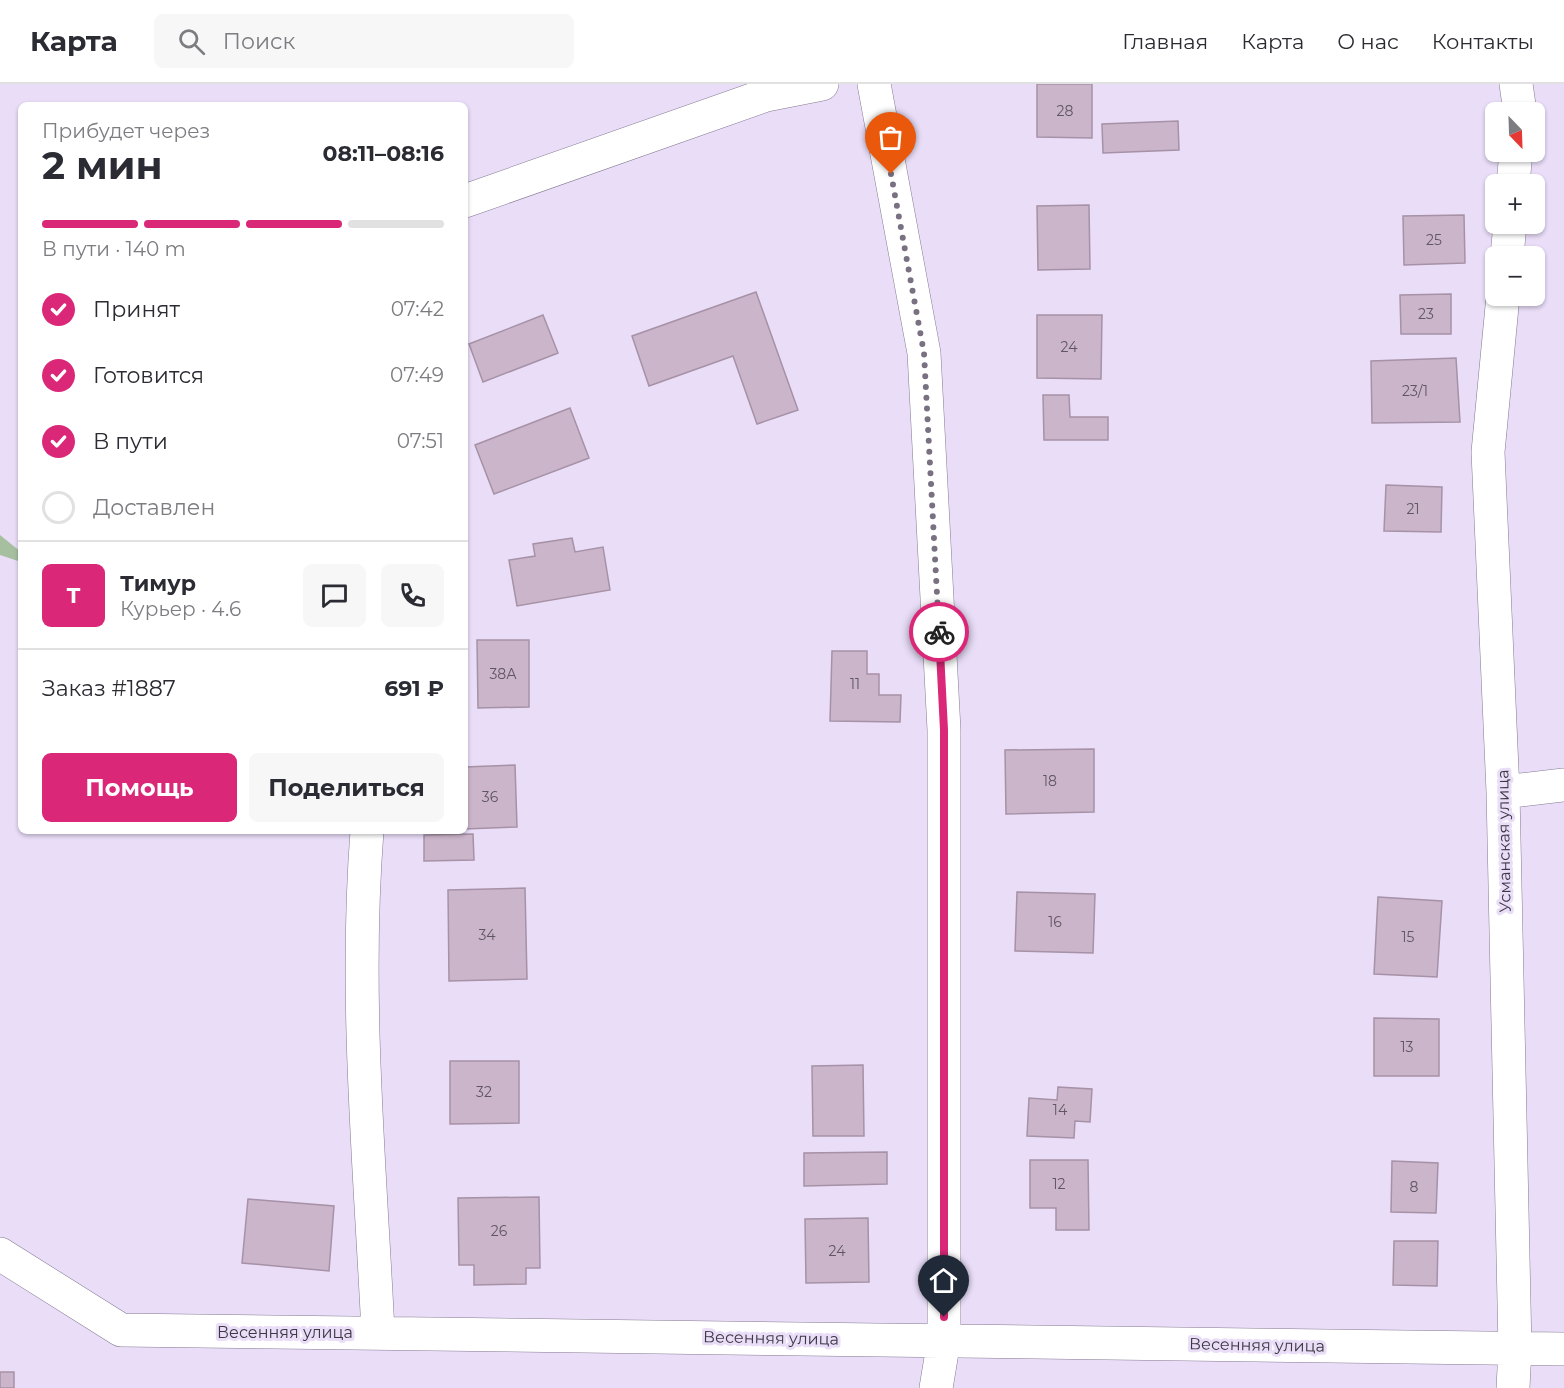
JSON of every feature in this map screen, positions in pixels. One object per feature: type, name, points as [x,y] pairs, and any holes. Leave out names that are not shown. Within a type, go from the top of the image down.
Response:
[{"type":"street","points":[[468,200],[766,95],[822,84]]},
{"type":"street","points":[[874,84],[924,353],[944,730],[944,1340],[936,1388]]},
{"type":"street","points":[[1516,84],[1519,102]]},
{"type":"street","name":"Усманская улица","points":[[1502,306],[1488,452],[1503,792],[1515,1349],[1513,1388]]},
{"type":"street","points":[[1503,792],[1564,785]]},
{"type":"street","points":[[367,834],[362,897],[363,1030],[378,1332]]},
{"type":"street","name":"Весенняя улица","points":[[0,1254],[121,1330],[1564,1349]]},
{"type":"green space","points":[[0,535],[18,550],[18,561],[0,555]]},
{"type":"building","points":[[1037,84],[1092,84],[1092,138],[1037,137]]},
{"type":"building","points":[[1178,121],[1179,150],[1103,153],[1102,124]]},
{"type":"building","points":[[1089,205],[1090,269],[1038,270],[1037,206]]},
{"type":"building","points":[[1464,215],[1465,263],[1404,265],[1403,216]]},
{"type":"building","points":[[756,292],[798,410],[757,424],[733,356],[649,386],[632,336]]},
{"type":"building","points":[[1451,294],[1451,334],[1401,334],[1400,295]]},
{"type":"building","points":[[543,315],[558,353],[483,382],[469,344]]},
{"type":"building","points":[[1037,315],[1102,315],[1101,379],[1037,378]]},
{"type":"building","points":[[1456,358],[1460,422],[1372,423],[1371,361]]},
{"type":"building","points":[[1043,395],[1069,395],[1070,417],[1108,417],[1108,440],[1044,440]]},
{"type":"building","points":[[570,408],[589,458],[494,494],[475,445]]},
{"type":"building","points":[[1386,485],[1442,487],[1441,532],[1384,531]]},
{"type":"building","points":[[572,538],[575,552],[603,547],[610,590],[517,606],[509,560],[535,556],[533,544]]},
{"type":"building","points":[[477,640],[529,640],[529,707],[478,708]]},
{"type":"building","points":[[832,651],[867,651],[867,674],[879,674],[879,695],[901,695],[900,722],[830,721]]},
{"type":"building","points":[[1094,749],[1094,812],[1006,814],[1005,750]]},
{"type":"building","points":[[515,765],[517,827],[468,829],[468,767]]},
{"type":"building","points":[[473,834],[474,860],[424,861],[424,835]]},
{"type":"building","points":[[525,888],[527,979],[449,981],[448,890]]},
{"type":"building","points":[[1017,892],[1095,894],[1093,953],[1015,951]]},
{"type":"building","points":[[1378,897],[1442,901],[1437,977],[1374,974]]},
{"type":"building","points":[[1374,1018],[1439,1019],[1439,1076],[1374,1076]]},
{"type":"building","points":[[450,1061],[519,1061],[519,1123],[450,1124]]},
{"type":"building","points":[[863,1065],[864,1136],[813,1136],[812,1066]]},
{"type":"building","points":[[1058,1087],[1092,1089],[1090,1122],[1075,1121],[1074,1138],[1027,1136],[1029,1098],[1057,1100]]},
{"type":"building","points":[[887,1152],[887,1184],[804,1186],[804,1153]]},
{"type":"building","points":[[1030,1160],[1088,1160],[1089,1230],[1056,1230],[1056,1208],[1030,1208]]},
{"type":"building","points":[[1392,1161],[1438,1163],[1436,1213],[1391,1212]]},
{"type":"building","points":[[539,1197],[540,1268],[526,1268],[526,1284],[474,1285],[474,1265],[459,1265],[458,1198]]},
{"type":"building","points":[[248,1199],[334,1206],[329,1271],[242,1263]]},
{"type":"building","points":[[868,1218],[869,1282],[806,1283],[805,1219]]},
{"type":"building","points":[[1394,1241],[1438,1241],[1437,1286],[1393,1285]]},
{"type":"building","points":[[0,1372],[14,1372],[14,1388],[0,1388]]},
{"type":"way so far","points":[[891,174],[924,353],[939,632]]},
{"type":"route","points":[[939,632],[944,730],[944,1317]]}]
